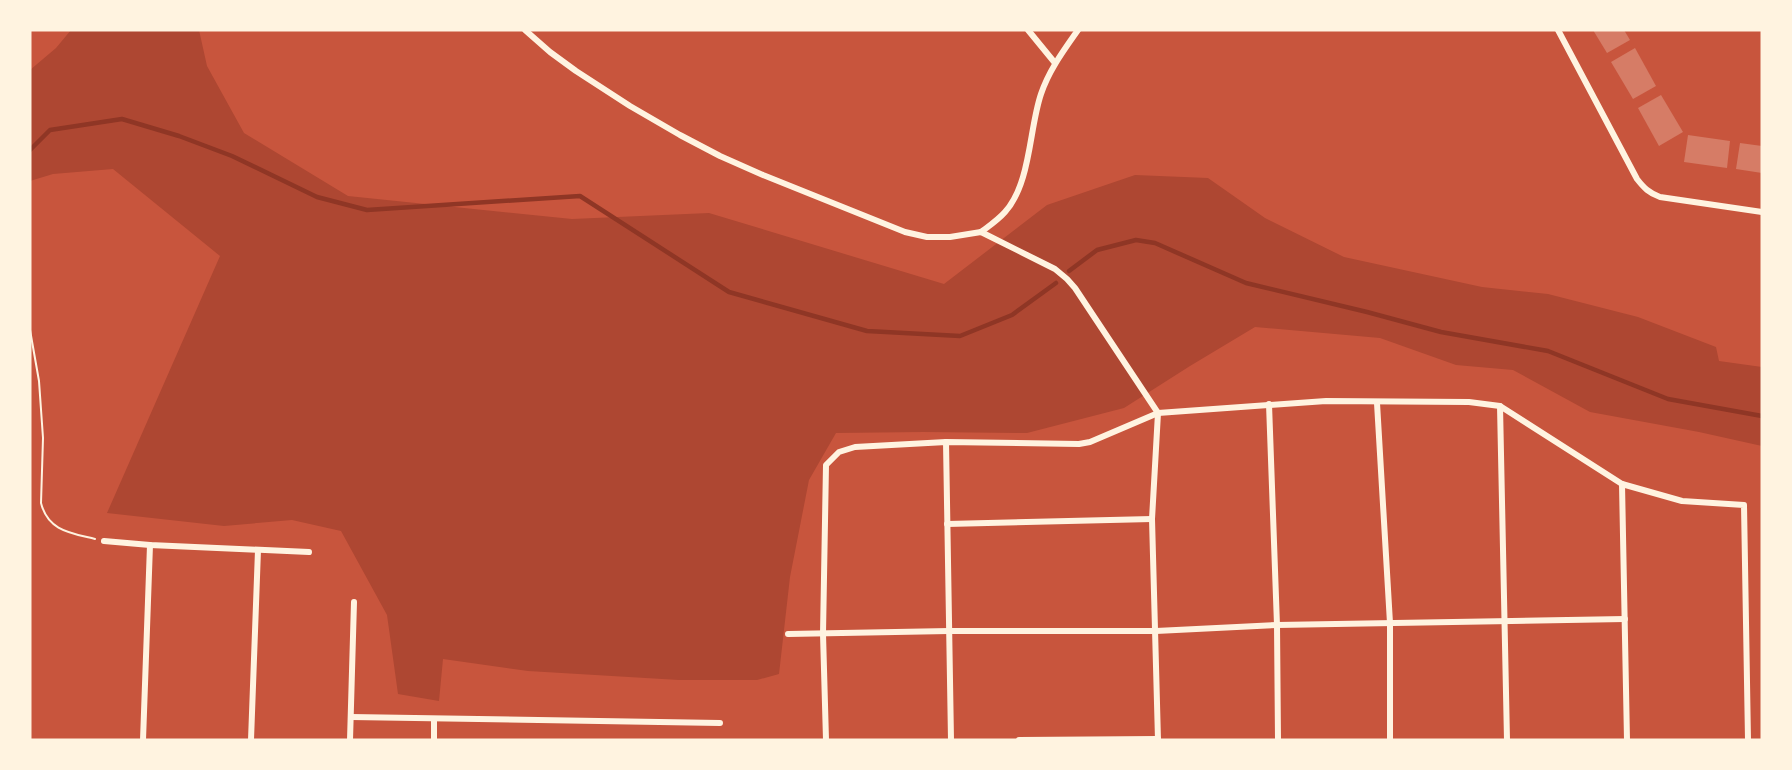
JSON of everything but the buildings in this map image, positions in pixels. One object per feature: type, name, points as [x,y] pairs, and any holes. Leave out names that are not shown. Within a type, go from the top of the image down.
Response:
[{"type":"street","points":[[525,30],[550,52],[603,89],[720,156],[905,232],[927,237],[951,237],[981,232],[1006,211],[1021,182],[1038,104],[1048,76],[1078,30]]},
{"type":"street","points":[[1028,30],[1055,63]]},
{"type":"street","points":[[1558,30],[1644,188],[1660,197],[1762,212]]},
{"type":"street","points":[[981,232],[1035,258],[1067,279],[1158,413],[1152,519],[1158,740],[1019,740]]},
{"type":"street","points":[[826,740],[823,634],[826,465],[839,452],[855,447],[946,442],[1079,444],[1090,442],[1158,413],[1326,401],[1469,402],[1500,406],[1622,484],[1682,501],[1744,505],[1748,740]]},
{"type":"street","points":[[1377,403],[1390,623],[1390,740]]},
{"type":"street","points":[[1269,404],[1277,625],[1278,740]]},
{"type":"street","points":[[1500,406],[1508,740]]},
{"type":"street","points":[[946,442],[951,740]]},
{"type":"street","points":[[1622,484],[1627,740]]},
{"type":"street","points":[[947,524],[1152,519]]},
{"type":"street","points":[[104,541],[309,552]]},
{"type":"street","points":[[143,740],[150,545]]},
{"type":"street","points":[[251,740],[258,550]]},
{"type":"street","points":[[350,740],[354,602]]},
{"type":"street","points":[[788,634],[1156,631],[1277,625],[1624,619]]},
{"type":"street","points":[[351,717],[720,723]]},
{"type":"street","points":[[434,718],[434,740]]},
{"type":"path","points":[[30,330],[39,381],[43,438],[42,503],[44,511],[49,521],[68,533],[104,541]]},
{"type":"shaded area","points":[[71,30],[199,30],[207,66],[244,133],[348,196],[572,219],[709,213],[944,284],[1047,205],[1135,175],[1208,178],[1265,218],[1344,257],[1482,287],[1548,294],[1638,317],[1716,347],[1719,361],[1762,367],[1762,446],[1590,412],[1513,370],[1456,365],[1380,338],[1255,327],[1124,408],[1027,433],[836,433],[809,480],[790,577],[779,674],[757,680],[679,680],[528,671],[443,659],[439,701],[398,694],[387,615],[341,531],[292,520],[224,526],[107,513],[220,256],[113,169],[53,174],[30,181],[30,70],[56,48]]},
{"type":"waterway","points":[[30,150],[50,130],[122,119],[179,136],[232,156],[317,197],[367,210],[580,196],[729,292],[867,331],[960,336],[1012,315],[1056,283]]},
{"type":"waterway","points":[[1069,271],[1097,250],[1136,240],[1155,243],[1246,283],[1441,332],[1548,351],[1668,399],[1762,416]]}]
